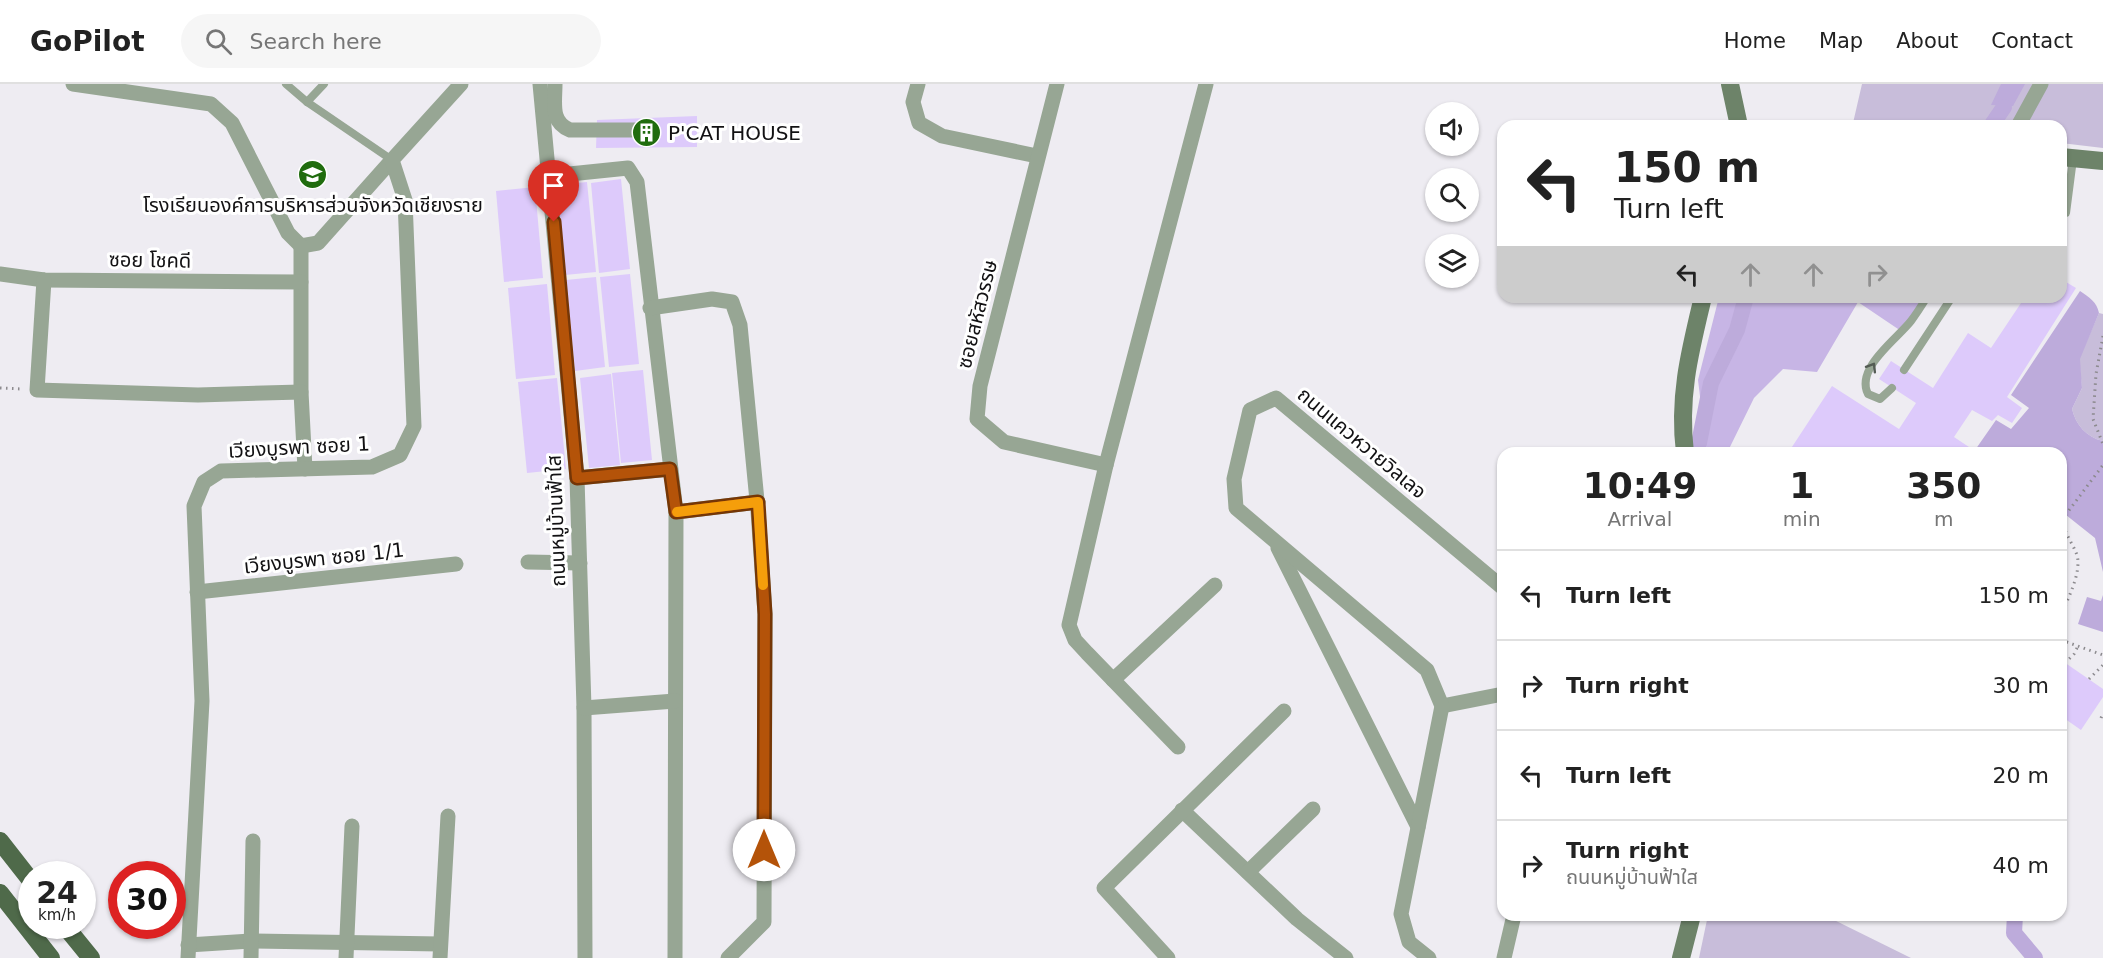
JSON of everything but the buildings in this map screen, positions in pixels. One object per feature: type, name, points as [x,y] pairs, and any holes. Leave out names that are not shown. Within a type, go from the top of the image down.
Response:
[{"type":"main road","points":[[0,841],[18,864]]},
{"type":"main road","points":[[0,893],[51,958]]},
{"type":"main road","points":[[76,939],[91,958]]},
{"type":"street","points":[[73,84],[211,104],[232,123],[288,233],[301,246],[301,392],[305,469]]},
{"type":"street","points":[[301,246],[318,243],[461,84]]},
{"type":"street","name":"ถนนหมู่บ้านฟ้าใส","points":[[540,84],[577,478],[584,708],[585,958]]},
{"type":"street","points":[[555,84],[555,118],[563,128],[570,130],[650,130]]},
{"type":"street","points":[[918,84],[913,102],[919,123],[942,136],[1037,156]]},
{"type":"street","name":"ซอยสหัสวรรษ","points":[[1057,84],[980,386],[977,419],[1004,442],[1106,465]]},
{"type":"street","points":[[1178,747],[1075,640],[1069,625],[1106,465],[1206,84]]},
{"type":"street","points":[[1730,84],[1738,120]]},
{"type":"street","points":[[2021,120],[2041,84]]},
{"type":"street","points":[[2067,158],[2103,161]]},
{"type":"street","name":"เวียงบูรพา ซอย 1","points":[[188,952],[202,701],[194,506],[204,482],[221,471],[372,467],[400,455],[414,426],[405,200],[392,160]]},
{"type":"street","points":[[550,176],[628,168],[637,182],[650,308],[676,512],[675,958]]},
{"type":"street","name":"ซอย โชคดี","points":[[0,274],[44,280],[301,282]]},
{"type":"street","points":[[44,280],[37,390],[198,395],[301,392]]},
{"type":"street","points":[[650,308],[712,299],[732,302],[740,325],[758,502],[765,614],[764,922],[728,958]]},
{"type":"street","points":[[1685,447],[1682,427],[1684,377],[1702,303]]},
{"type":"street","name":"ถนนแควหวายวิลเลจ","points":[[1442,706],[1427,670],[1236,508],[1234,480],[1250,410],[1276,398],[1497,583]]},
{"type":"street","points":[[577,478],[670,469]]},
{"type":"street","points":[[676,512],[758,502]]},
{"type":"street","name":"ถนนแควหวายวิลเลจ","points":[[1275,540],[1418,827]]},
{"type":"street","points":[[528,562],[580,563]]},
{"type":"street","name":"เวียงบูรพา ซอย 1/1","points":[[197,592],[456,564]]},
{"type":"street","points":[[1113,680],[1215,585]]},
{"type":"street","points":[[1429,958],[1409,942],[1401,914],[1442,706],[1497,695]]},
{"type":"street","points":[[584,708],[675,701]]},
{"type":"street","points":[[1168,958],[1104,888],[1284,711]]},
{"type":"street","points":[[1248,872],[1313,809]]},
{"type":"street","points":[[1182,810],[1336,955]]},
{"type":"street","points":[[188,952],[251,941],[347,950],[440,951],[448,816]]},
{"type":"street","points":[[347,950],[352,826]]},
{"type":"street","points":[[251,958],[253,841]]},
{"type":"street","points":[[1504,958],[1513,921]]},
{"type":"street","points":[[1681,958],[1690,921]]},
{"type":"lane","points":[[286,84],[307,102],[392,160]]},
{"type":"lane","points":[[307,102],[324,84]]},
{"type":"lane","points":[[1892,388],[1880,399],[1868,394],[1864,387],[1865,378],[1885,347],[1910,322],[1923,303]]},
{"type":"lane","points":[[1904,370],[1948,303]]},
{"type":"path","points":[[2103,336],[2093,419],[2103,444]]},
{"type":"path","points":[[0,388],[37,390]]},
{"type":"path","points":[[2067,511],[2103,465]]},
{"type":"path","points":[[2067,535],[2079,560],[2076,579],[2067,602]]},
{"type":"path","points":[[2067,642],[2103,655]]},
{"type":"path","points":[[2067,661],[2078,646]]},
{"type":"path","points":[[2089,679],[2103,665]]},
{"type":"path","points":[[2102,718],[2103,713]]},
{"type":"shaded area","points":[[1862,84],[2103,84],[2103,148],[2067,144],[2067,120],[1854,120]]},
{"type":"shaded area","points":[[2001,84],[2025,84],[2013,106],[1991,105]]},
{"type":"shaded area","points":[[2080,291],[2094,303],[2099,313],[2080,359],[2082,388],[2072,409],[2083,430],[2103,441],[2103,572],[2095,538],[2067,516],[2067,447],[1977,447],[1996,420],[2011,429],[2029,408],[2011,395]]},
{"type":"shaded area","points":[[1717,303],[1857,303],[1817,372],[1783,369],[1754,398],[1730,447],[1706,447],[1698,380]]},
{"type":"shaded area","points":[[1859,303],[1922,303],[1901,331]]},
{"type":"shaded area","points":[[2099,313],[2103,314],[2103,441],[2083,430],[2072,409],[2082,388],[2079,359]]},
{"type":"shaded area","points":[[2103,595],[2103,632],[2078,624],[2087,597],[2101,601]]},
{"type":"shaded area","points":[[1707,921],[1836,921],[1911,958],[1699,958]]},
{"type":"waterway","points":[[1995,120],[2004,107]]},
{"type":"waterway","points":[[1698,447],[1711,383],[1737,330],[1744,303]]},
{"type":"waterway","points":[[2015,921],[2014,933],[2035,958]]},
{"type":"slow traffic","points":[[677,512],[758,502],[763,585]]},
{"type":"place","name":"P'CAT HOUSE","points":[[647,133]]},
{"type":"place","name":"โรงเรียนองค์การบริหารส่วนจังหวัดเชียงราย","points":[[313,175]]},
{"type":"route","points":[[554,222],[577,478],[670,469],[676,512],[758,502],[765,614],[764,850]]}]
